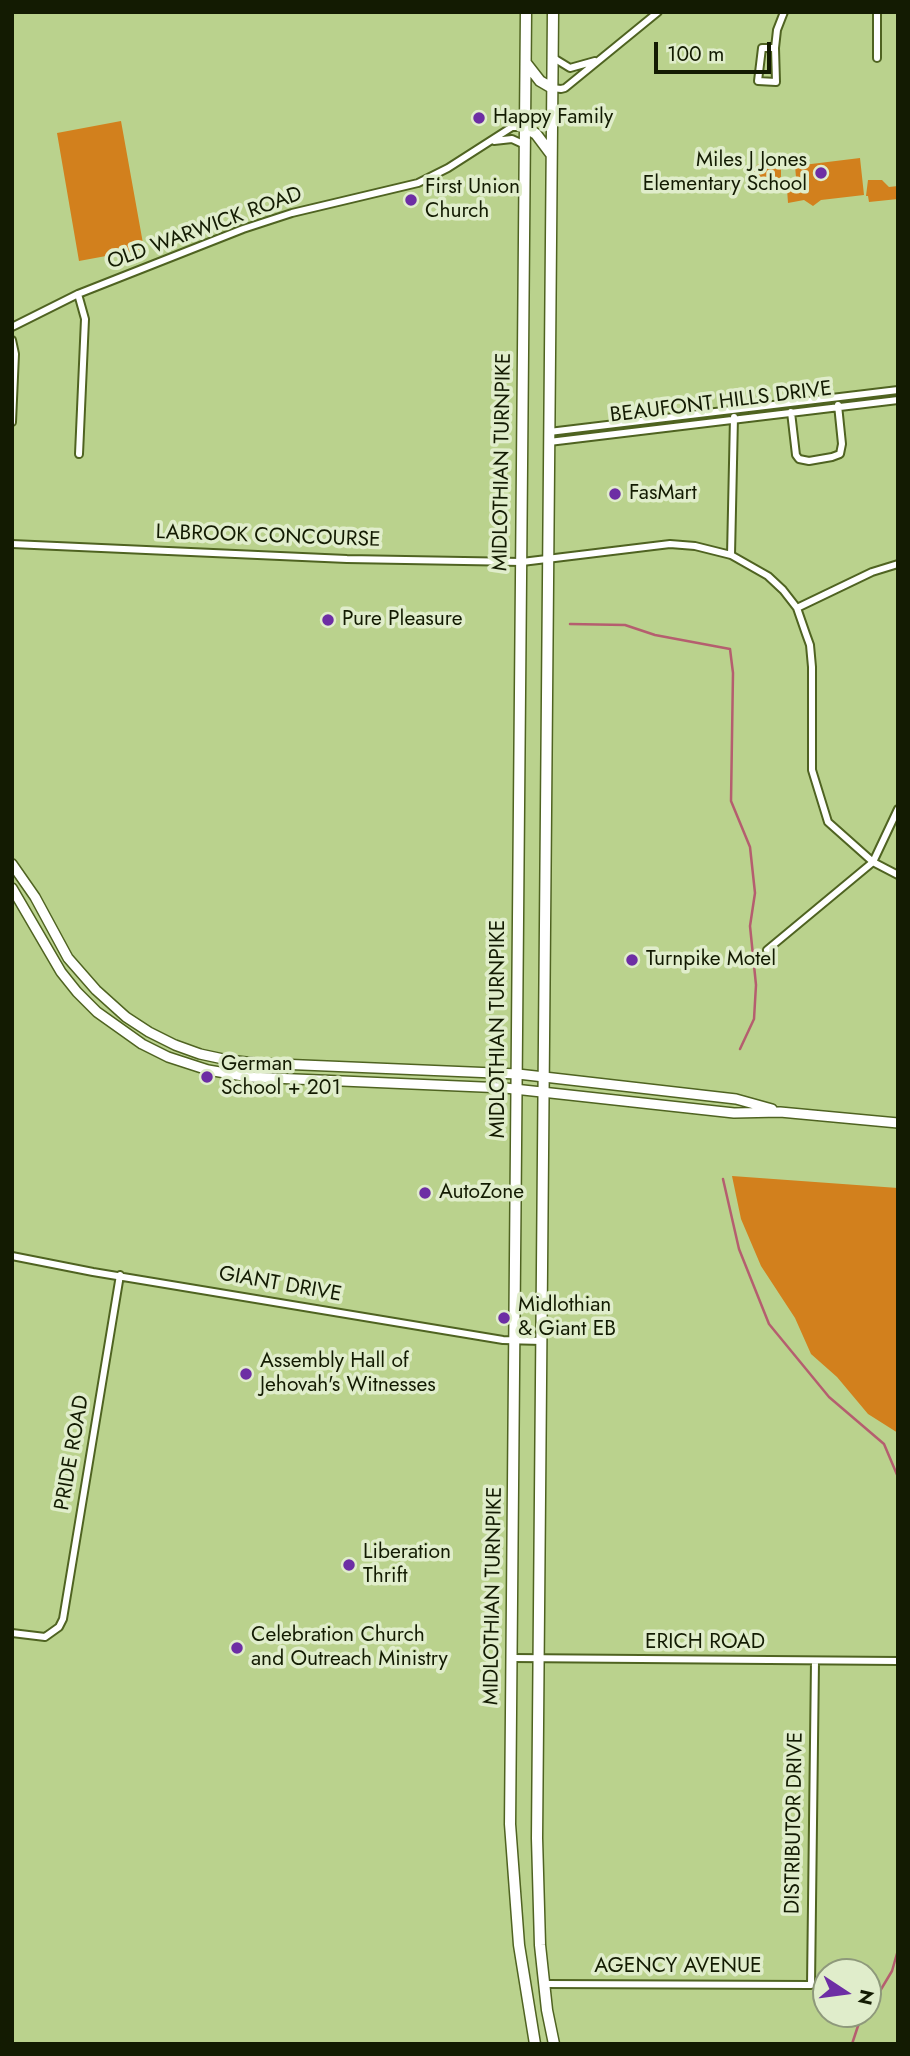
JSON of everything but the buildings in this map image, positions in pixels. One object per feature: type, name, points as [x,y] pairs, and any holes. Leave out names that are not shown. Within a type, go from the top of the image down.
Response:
[{"type":"main road","name":"MIDLOTHIAN TURNPIKE","points":[[526,12],[510,1824],[519,1945],[535,2044]]},
{"type":"main road","points":[[553,12],[537,1856],[540,1945],[554,2044]]},
{"type":"main road","points":[[526,63],[540,81],[552,88]]},
{"type":"main road","points":[[525,127],[536,134],[552,154]]},
{"type":"street","points":[[552,88],[565,88],[658,12]]},
{"type":"street","points":[[775,48],[762,48],[758,81],[776,82],[777,30],[784,12]]},
{"type":"street","points":[[877,12],[877,58]]},
{"type":"street","points":[[552,57],[570,68],[600,59]]},
{"type":"street","name":"OLD WARWICK ROAD","points":[[12,327],[156,262],[273,218],[418,183],[448,168],[512,127],[525,127]]},
{"type":"street","points":[[489,142],[512,138],[525,145]]},
{"type":"street","points":[[78,295],[85,319],[79,454]]},
{"type":"street","points":[[12,340],[15,354],[12,422]]},
{"type":"street","name":"BEAUFONT HILLS DRIVE","points":[[549,437],[898,390]]},
{"type":"street","points":[[790,403],[796,455],[809,461],[840,454],[842,444],[838,398]]},
{"type":"street","name":"BEAUFONT HILLS DRIVE","points":[[549,437],[734,420],[898,400]]},
{"type":"street","points":[[732,555],[734,410]]},
{"type":"street","name":"LABROOK CONCOURSE","points":[[12,544],[346,559],[522,562],[660,544],[695,546],[732,555],[768,576],[797,608]]},
{"type":"street","points":[[898,564],[872,572],[797,608],[810,645],[812,770],[828,822],[873,862],[898,875]]},
{"type":"street","points":[[767,950],[873,862],[898,808]]},
{"type":"street","points":[[12,864],[35,897],[68,958],[96,990],[126,1017],[162,1039],[200,1054],[241,1062],[283,1065],[518,1074],[736,1099],[780,1112]]},
{"type":"street","points":[[12,888],[47,950],[70,984],[97,1012],[130,1037],[168,1057],[208,1070],[235,1076],[518,1090],[733,1113],[780,1112],[898,1123]]},
{"type":"street","points":[[282,1078],[283,1065]]},
{"type":"street","name":"GIANT DRIVE","points":[[12,1256],[516,1341],[542,1341]]},
{"type":"street","name":"PRIDE ROAD","points":[[12,1633],[45,1637],[59,1627],[63,1619],[120,1275]]},
{"type":"street","name":"ERICH ROAD","points":[[512,1658],[898,1661]]},
{"type":"street","name":"DISTRIBUTOR DRIVE","points":[[811,1985],[815,1661]]},
{"type":"street","name":"AGENCY AVENUE","points":[[545,1984],[811,1985]]},
{"type":"shaded area","points":[[121,121],[144,249],[79,261],[57,133]]},
{"type":"shaded area","points":[[860,158],[864,195],[821,200],[813,206],[804,200],[788,203],[787,189],[797,188],[795,166]]},
{"type":"shaded area","points":[[761,162],[781,165],[781,177],[771,179],[767,183],[759,182],[753,174],[754,168]]},
{"type":"shaded area","points":[[868,180],[882,180],[889,187],[898,186],[898,199],[869,202],[866,196]]},
{"type":"shaded area","points":[[732,1176],[898,1188],[898,1433],[868,1414],[837,1377],[811,1354],[795,1318],[761,1266],[741,1219]]},
{"type":"waterway","points":[[570,624],[625,625],[655,635],[730,649],[733,673],[731,801],[750,847],[755,893],[750,926],[756,985],[754,1019],[740,1049]]},
{"type":"waterway","points":[[723,1179],[739,1249],[769,1324],[829,1397],[884,1444],[898,1477]]},
{"type":"waterway","points":[[882,1988],[892,1971],[898,1950]]},
{"type":"waterway","points":[[852,2044],[857,2028]]},
{"type":"place","name":"Happy Family","points":[[479,118]]},
{"type":"place","name":"Miles J Jones Elementary School","points":[[821,173]]},
{"type":"place","name":"First Union Church","points":[[411,200]]},
{"type":"place","name":"FasMart","points":[[615,494]]},
{"type":"place","name":"Pure Pleasure","points":[[328,620]]},
{"type":"place","name":"Turnpike Motel","points":[[632,960]]},
{"type":"place","name":"German School + 201","points":[[207,1077]]},
{"type":"place","name":"AutoZone","points":[[425,1193]]},
{"type":"place","name":"Midlothian & Giant EB","points":[[504,1318]]},
{"type":"place","name":"Assembly Hall of Jehovah's Witnesses","points":[[246,1374]]},
{"type":"place","name":"Liberation Thrift","points":[[349,1565]]},
{"type":"place","name":"Celebration Church and Outreach Ministry","points":[[237,1648]]}]
